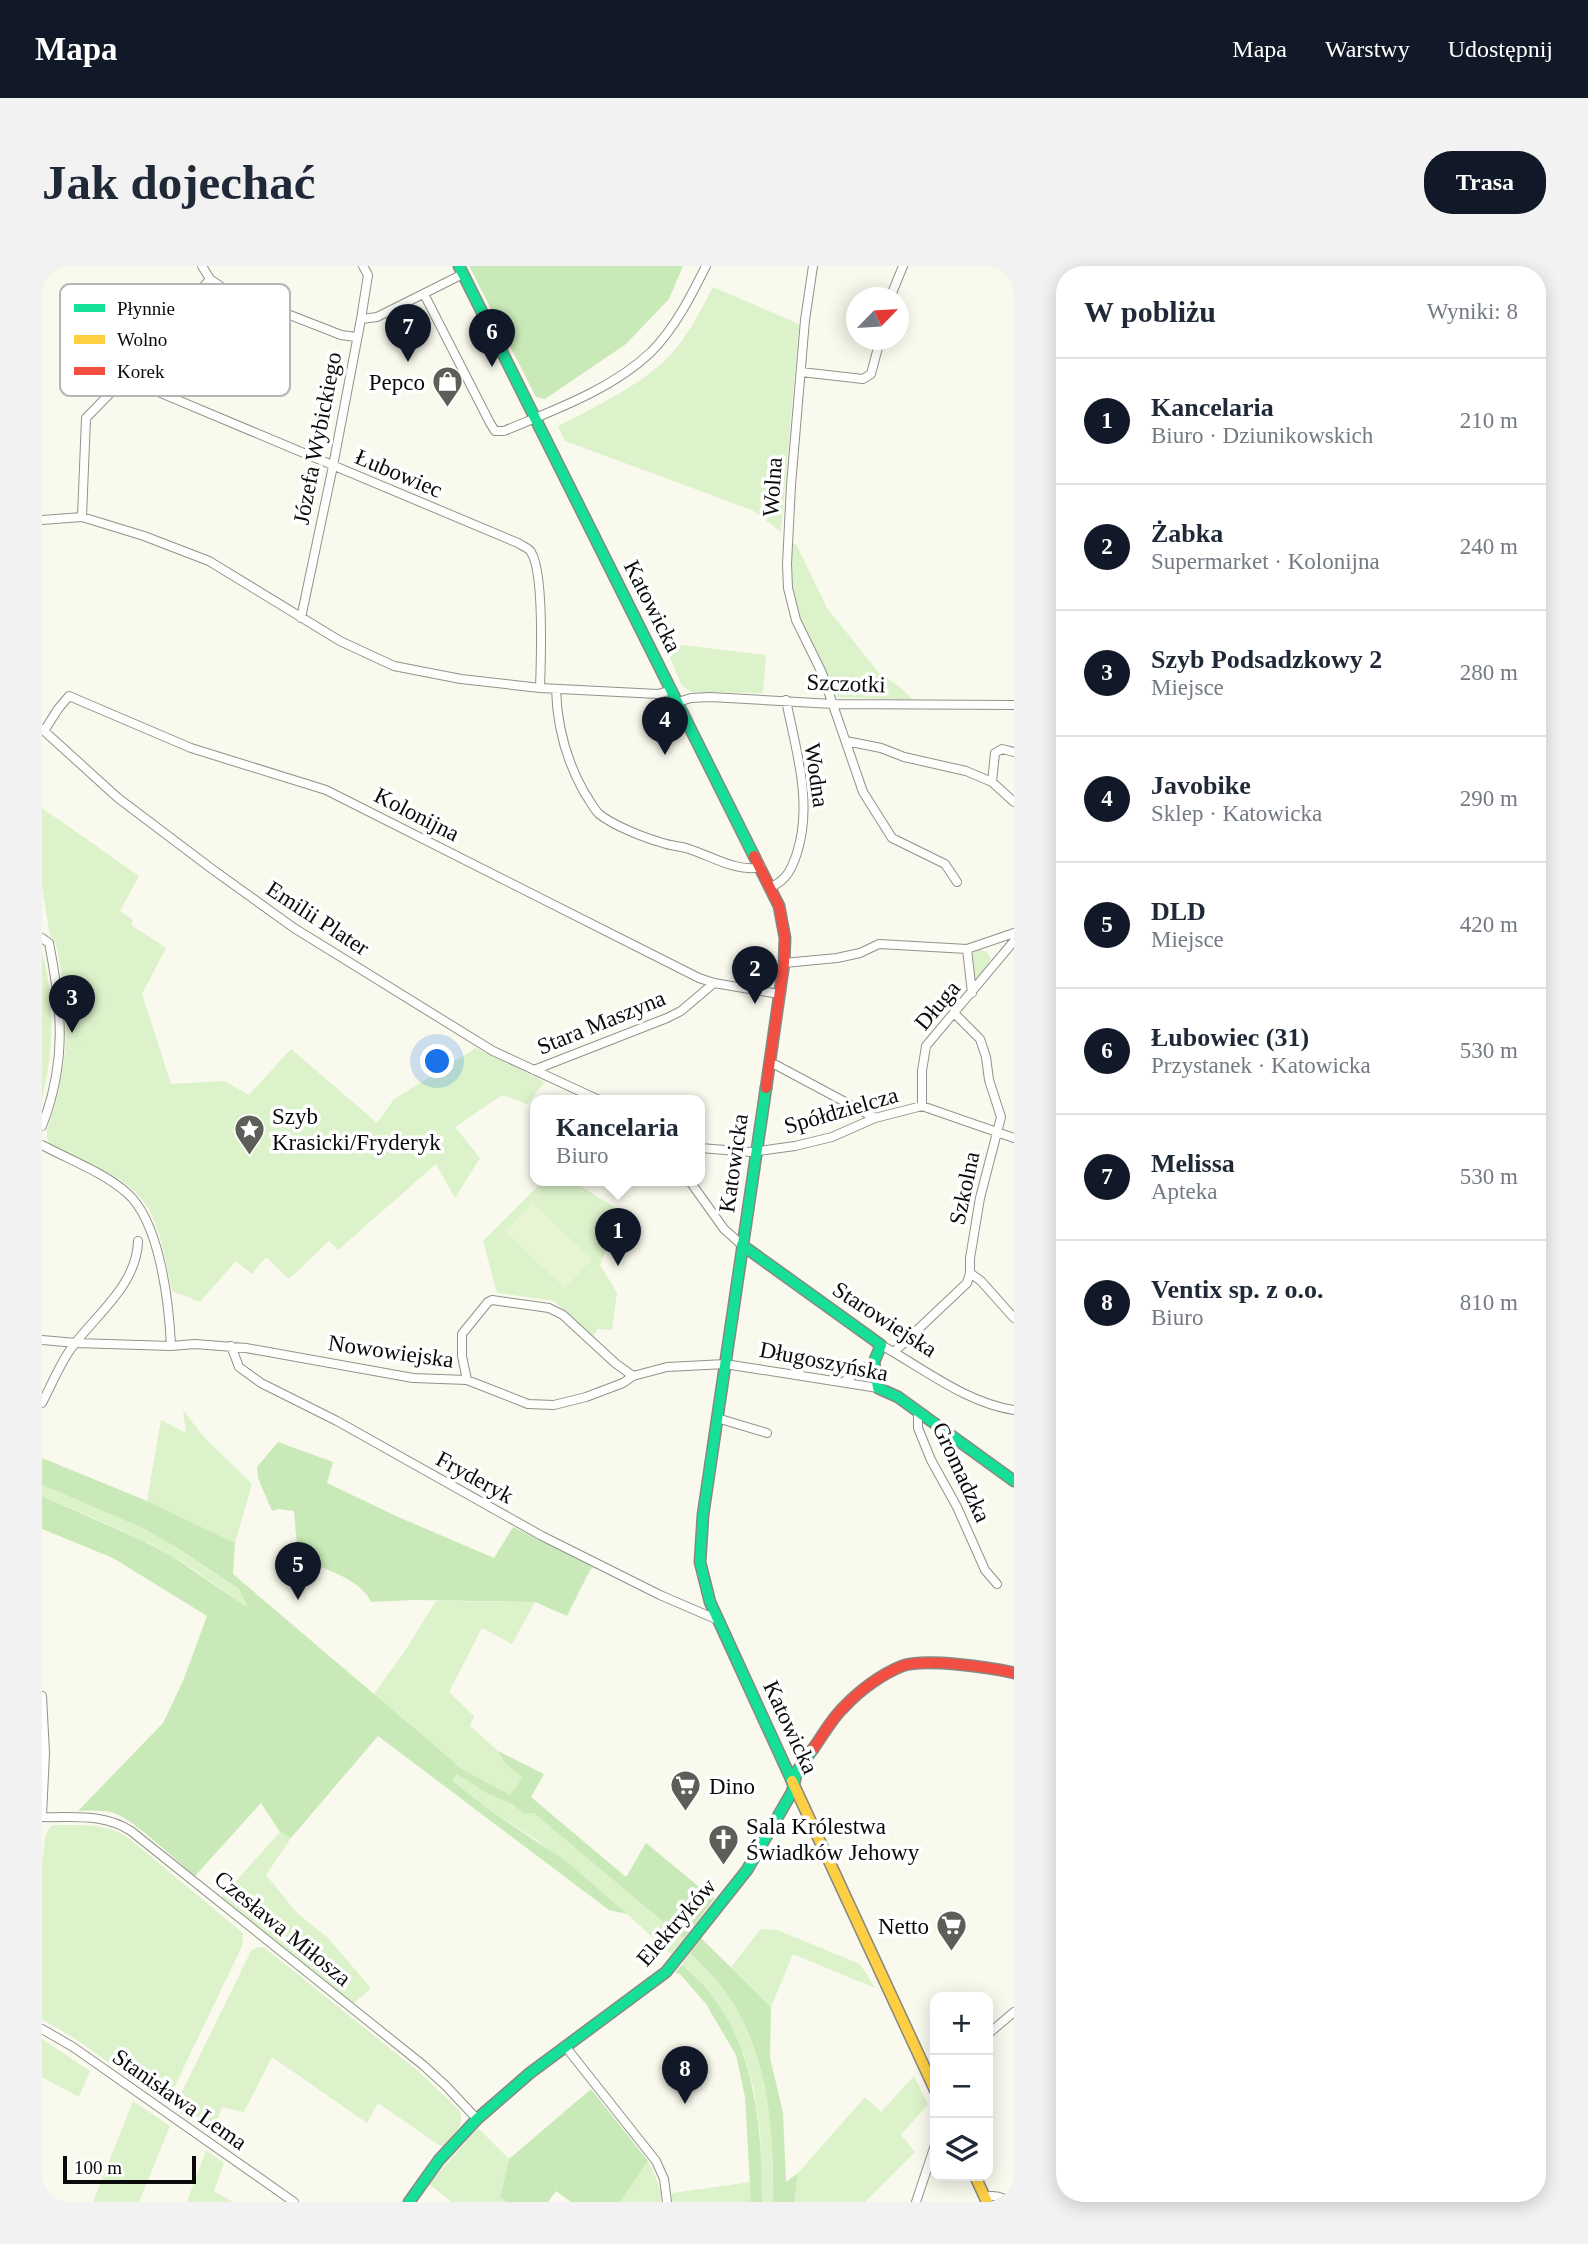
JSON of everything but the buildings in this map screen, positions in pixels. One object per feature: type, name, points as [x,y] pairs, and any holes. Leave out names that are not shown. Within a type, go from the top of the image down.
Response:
[{"type":"street","points":[[202,266],[210,279],[217,284]]},
{"type":"street","name":"Józefa Wybickiego","points":[[301,618],[361,319],[368,275],[363,266]]},
{"type":"street","points":[[424,293],[495,431],[504,431],[602,386],[652,351],[692,296],[706,266]]},
{"type":"street","name":"Wolna","points":[[813,266],[800,372],[788,538],[788,587],[796,620],[822,673],[863,792],[892,838],[945,864],[957,882]]},
{"type":"street","points":[[894,287],[903,266]]},
{"type":"street","points":[[361,319],[377,317],[461,270]]},
{"type":"street","name":"Katowicka","points":[[461,270],[779,906],[783,924],[784,963],[703,1515],[700,1562],[704,1583],[718,1620],[930,2079]]},
{"type":"street","points":[[206,284],[210,279]]},
{"type":"street","points":[[290,316],[328,331],[356,337]]},
{"type":"street","points":[[800,372],[863,379],[871,374],[877,350]]},
{"type":"street","points":[[82,517],[86,418],[107,396]]},
{"type":"street","name":"Łubowiec","points":[[168,396],[506,538],[531,551],[536,564],[541,608],[541,688]]},
{"type":"street","points":[[42,520],[82,517],[144,536],[209,561],[340,641],[394,666],[448,677],[541,688],[659,694],[672,690]]},
{"type":"street","points":[[555,689],[558,719],[568,758],[577,779],[598,813],[629,830],[664,844],[687,848],[734,865],[754,869],[761,867]]},
{"type":"street","name":"Kolonijna","points":[[43,730],[69,696],[191,748],[326,790],[699,978],[713,983],[779,994]]},
{"type":"street","name":"Szczotki","points":[[678,702],[710,697],[832,704],[1014,705]]},
{"type":"street","name":"Wodna","points":[[771,887],[784,880],[789,872],[801,839],[804,820],[803,787],[786,700]]},
{"type":"street","name":"Emilii Plater","points":[[43,730],[127,805],[294,928],[480,1043],[588,1095]]},
{"type":"street","points":[[846,741],[966,771],[992,782],[1014,802]]},
{"type":"street","points":[[992,782],[995,753],[1002,749],[1014,752]]},
{"type":"street","points":[[784,963],[837,958],[860,953],[879,944],[967,949],[1014,933]]},
{"type":"street","points":[[42,938],[49,943],[59,998],[61,1032],[55,1083],[42,1126]]},
{"type":"street","name":"Długa","points":[[922,1106],[922,1071],[926,1046],[1014,941]]},
{"type":"street","points":[[980,946],[991,952],[995,963]]},
{"type":"street","points":[[967,949],[972,993]]},
{"type":"street","name":"Stara Maszyna","points":[[534,1070],[667,1018],[681,1011],[713,983]]},
{"type":"street","name":"Szkolna","points":[[955,1014],[980,1039],[1001,1117],[980,1198],[970,1273]]},
{"type":"street","points":[[769,1063],[875,1118]]},
{"type":"street","name":"Spółdzielcza","points":[[756,1151],[795,1146],[832,1137],[875,1118],[922,1106],[1014,1138]]},
{"type":"street","points":[[42,1145],[112,1182],[139,1206],[150,1230],[164,1284],[169,1306],[171,1346]]},
{"type":"street","points":[[705,1149],[756,1151]]},
{"type":"street","points":[[693,1186],[723,1229],[742,1245]]},
{"type":"street","points":[[42,1403],[69,1352],[126,1282],[135,1262],[138,1241]]},
{"type":"street","name":"Starowiejska","points":[[742,1245],[881,1345],[963,1393],[1014,1410]]},
{"type":"street","points":[[894,1352],[967,1283],[970,1273],[1014,1318]]},
{"type":"street","points":[[467,1380],[462,1334],[492,1300],[549,1308],[563,1315],[633,1376]]},
{"type":"street","name":"Nowowiejska","points":[[42,1340],[231,1346],[413,1378],[467,1380],[528,1404],[554,1405],[623,1383],[633,1376],[667,1367],[725,1364]]},
{"type":"street","points":[[878,1388],[874,1362],[881,1345]]},
{"type":"street","name":"Fryderyk","points":[[231,1346],[239,1367],[261,1383],[337,1421],[542,1536],[660,1595],[718,1620]]},
{"type":"street","points":[[843,1382],[874,1362]]},
{"type":"street","name":"Długoszyńska","points":[[725,1364],[878,1388],[898,1397],[1014,1481]]},
{"type":"street","name":"Gromadzka","points":[[918,1411],[918,1428],[931,1460],[957,1507],[985,1570],[997,1584]]},
{"type":"street","points":[[717,1419],[767,1433]]},
{"type":"street","name":"Elektryków","points":[[409,2202],[439,2160],[477,2119],[565,2046],[666,1972],[747,1870],[792,1792],[797,1771],[843,1707],[864,1689],[903,1667],[917,1663],[989,1667],[1014,1673]]},
{"type":"street","points":[[42,1696],[45,1754],[42,1817]]},
{"type":"street","name":"Czesława Miłosza","points":[[42,1817],[97,1818],[114,1822],[131,1831],[432,2073],[477,2119]]},
{"type":"street","points":[[993,2030],[1014,2012]]},
{"type":"street","name":"Stanisława Lema","points":[[42,2029],[73,2047],[294,2202]]},
{"type":"street","points":[[565,2046],[656,2161],[664,2179],[667,2202]]},
{"type":"street","points":[[916,2202],[930,2160]]},
{"type":"street","points":[[977,2181],[986,2200],[992,2195],[1012,2202]]},
{"type":"green space","points":[[469,266],[683,266],[669,299],[626,344],[545,399],[536,397]]},
{"type":"green space","points":[[713,287],[799,324],[781,532],[752,510],[565,441],[558,426],[624,390],[669,357],[697,318]]},
{"type":"green space","points":[[790,544],[796,544],[827,608],[878,672],[913,700],[833,697],[800,619],[791,585]]},
{"type":"green space","points":[[664,643],[766,655],[763,693],[692,692],[682,686]]},
{"type":"green space","points":[[42,808],[139,876],[120,911],[133,920],[131,925],[166,948],[142,994],[171,1084],[224,1081],[249,1095],[291,1049],[377,1123],[394,1099],[476,1048],[545,1082],[534,1095],[530,1095],[527,1104],[502,1095],[455,1127],[480,1158],[455,1198],[436,1164],[338,1250],[329,1241],[289,1279],[266,1257],[252,1274],[236,1261],[200,1302],[172,1291],[157,1227],[140,1197],[118,1179],[50,1144],[47,1138],[63,1069],[66,1029],[58,954],[55,942],[50,936],[42,887]]},
{"type":"green space","points":[[979,949],[987,952],[991,959],[977,980],[974,978],[971,955]]},
{"type":"green space","points":[[42,952],[51,1007],[51,1043],[42,1099]]},
{"type":"green space","points":[[538,1186],[581,1186],[633,1219],[607,1247],[600,1265],[617,1293],[612,1330],[598,1329],[592,1337],[554,1301],[497,1293],[483,1241]]},
{"type":"green space","points":[[532,1203],[592,1259],[565,1288],[505,1232]]},
{"type":"green space","points":[[183,1410],[203,1436],[252,1484],[235,1543],[147,1501],[161,1420],[186,1433]]},
{"type":"green space","points":[[278,1442],[333,1462],[327,1483],[494,1558],[513,1527],[594,1567],[567,1616],[535,1602],[371,1602],[358,1586],[349,1580],[298,1558],[294,1511],[272,1511],[258,1478],[257,1467]]},
{"type":"green space","points":[[42,1458],[147,1501],[235,1543],[233,1574],[462,1769],[510,1795],[522,1778],[503,1761],[498,1751],[544,1774],[531,1797],[626,1877],[646,1843],[715,1898],[684,1938],[534,1813],[524,1814],[512,1804],[488,1794],[456,1773],[453,1781],[491,1811],[567,1862],[627,1914],[609,1910],[378,1736],[291,1838],[280,1832],[261,1803],[195,1876],[145,1833],[116,1814],[107,1811],[78,1811],[163,1723],[183,1681],[207,1616],[113,1558],[42,1529],[42,1496],[172,1556],[248,1608],[239,1589],[176,1547],[140,1527],[42,1485]]},
{"type":"green space","points":[[42,1485],[140,1527],[176,1547],[239,1589],[249,1610],[212,1582],[158,1548],[42,1496]]},
{"type":"green space","points":[[436,1601],[535,1602],[512,1644],[482,1628],[449,1692],[474,1716],[470,1726],[498,1751],[503,1761],[522,1778],[510,1795],[462,1769],[373,1695]]},
{"type":"green space","points":[[456,1772],[488,1794],[512,1804],[524,1814],[534,1813],[684,1938],[671,1954],[537,1840],[491,1811],[453,1781]]},
{"type":"green space","points":[[50,1827],[101,1827],[126,1836],[243,1933],[242,1946],[172,2092],[161,2097],[42,2019],[42,1865],[45,1837]]},
{"type":"green space","points":[[280,1832],[291,1838],[266,1875],[297,1913],[328,1938],[371,1988],[353,2004],[221,1898]]},
{"type":"green space","points":[[761,1929],[777,1930],[860,1964],[875,1988],[793,1954],[771,2007],[731,1967]]},
{"type":"green space","points":[[699,1936],[771,2007],[770,2058],[783,2112],[786,2182],[798,2173],[794,2202],[773,2202],[769,2115],[758,2059],[735,2006],[718,1982],[688,1951]]},
{"type":"green space","points":[[258,1947],[265,1948],[418,2071],[459,2110],[460,2125],[442,2147],[378,2103],[367,2123],[272,2057],[244,2112],[222,2107],[212,2135],[180,2113],[179,2098],[251,1951]]},
{"type":"green space","points":[[688,1951],[718,1982],[735,2006],[758,2059],[769,2115],[773,2202],[762,2202],[760,2130],[754,2090],[744,2055],[682,1965]]},
{"type":"green space","points":[[682,1965],[705,1987],[722,2010],[745,2062],[757,2117],[762,2202],[751,2202],[745,2097],[736,2055],[706,2004],[680,1974],[675,1973]]},
{"type":"green space","points":[[42,2039],[90,2071],[79,2097],[42,2077]]},
{"type":"green space","points":[[914,2076],[928,2104],[901,2135],[915,2152],[865,2202],[794,2202],[798,2173],[865,2097],[881,2112]]},
{"type":"green space","points":[[591,2089],[648,2161],[620,2202],[571,2202],[556,2191],[548,2202],[507,2202],[500,2197],[509,2159]]},
{"type":"green space","points":[[133,2101],[170,2126],[139,2202],[93,2202]]},
{"type":"green space","points":[[478,2128],[509,2159],[500,2196],[507,2202],[452,2202],[429,2184]]},
{"type":"green space","points":[[206,2150],[224,2163],[214,2191],[233,2202],[187,2202]]},
{"type":"green space","points":[[648,2161],[659,2186],[661,2202],[620,2202]]},
{"type":"green space","points":[[751,2182],[751,2202],[672,2202],[672,2193]]},
{"type":"traffic: fast","points":[[459,266],[754,856]]},
{"type":"traffic: fast","points":[[766,1088],[703,1515],[700,1562],[710,1602],[792,1781]]},
{"type":"traffic: fast","points":[[742,1245],[881,1345],[874,1362],[878,1388],[898,1397],[1014,1481]]},
{"type":"traffic: fast","points":[[409,2202],[439,2160],[477,2119],[530,2073],[666,1972],[747,1870],[792,1792],[797,1771],[813,1749]]},
{"type":"traffic: slow","points":[[792,1781],[930,2079]]},
{"type":"traffic: slow","points":[[977,2181],[987,2202]]},
{"type":"traffic: jam","points":[[754,856],[779,906],[785,938],[784,963],[766,1088]]},
{"type":"traffic: jam","points":[[813,1749],[851,1700],[864,1688],[894,1669],[912,1664],[941,1663],[1014,1673]]},
{"type":"place","name":"Melissa","points":[[408,362]]},
{"type":"place","name":"Łubowiec (31)","points":[[492,367]]},
{"type":"place","name":"Pepco","points":[[448,409]]},
{"type":"place","name":"Javobike","points":[[665,755]]},
{"type":"place","name":"Żabka","points":[[755,1004]]},
{"type":"place","name":"Szyb Podsadzkowy 2","points":[[72,1033]]},
{"type":"place","name":"Szyb Krasicki/Fryderyk","points":[[249,1156]]},
{"type":"place","name":"Kancelaria","points":[[618,1266]]},
{"type":"place","name":"DLD","points":[[298,1600]]},
{"type":"place","name":"Dino","points":[[686,1813]]},
{"type":"place","name":"Sala Królestwa Świadków Jehowy","points":[[723,1866]]},
{"type":"place","name":"Netto","points":[[952,1953]]},
{"type":"place","name":"Ventix sp. z o.o.","points":[[685,2104]]}]
